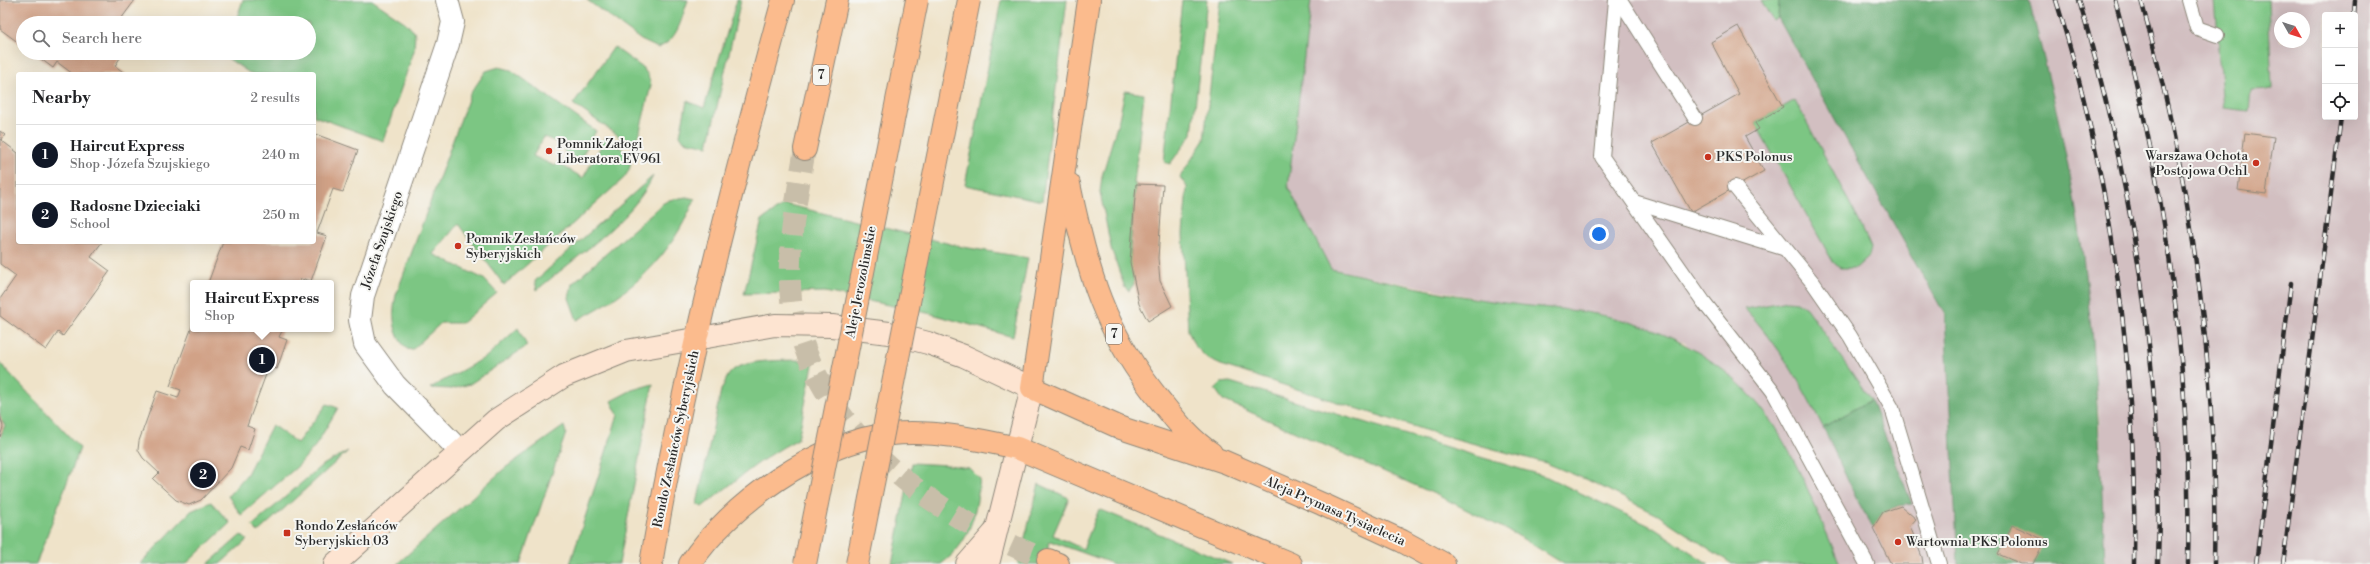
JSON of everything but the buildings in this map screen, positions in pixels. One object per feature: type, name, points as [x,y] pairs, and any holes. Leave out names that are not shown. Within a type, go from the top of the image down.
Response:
[{"type":"main road","points":[[335,564],[496,420],[564,376],[626,351],[697,337],[737,170],[783,0]]},
{"type":"main road","name":"7","points":[[805,149],[837,0]]},
{"type":"main road","name":"Aleje Jerozolimskie","points":[[805,564],[917,0]]},
{"type":"main road","points":[[858,564],[969,0]]},
{"type":"main road","name":"7","points":[[1089,0],[1066,170],[1083,251],[1112,329],[1148,387],[1181,427],[1201,446],[1225,462]]},
{"type":"main road","points":[[988,564],[1032,388],[1066,170]]},
{"type":"main road","name":"Rondo Zesłańców Syberyjskich","points":[[651,564],[662,502],[697,337],[775,325],[832,326],[889,333],[928,343],[964,356],[1032,388]]},
{"type":"main road","points":[[1032,388],[1121,428],[1225,462]]},
{"type":"main road","points":[[690,564],[703,544],[749,502],[785,475],[822,456],[850,444],[891,434],[934,435],[976,439],[1017,448],[1291,564]]},
{"type":"main road","name":"Aleja Prymasa Tysiąclecia","points":[[1225,462],[1329,507],[1402,541],[1444,564]]},
{"type":"main road","points":[[967,564],[998,527]]},
{"type":"street","name":"Józefa Szujskiego","points":[[447,0],[453,22],[448,44],[363,296],[360,320],[365,344],[395,385],[460,451]]},
{"type":"lane","points":[[1616,0],[1602,157],[1703,301],[1773,391],[1867,564]]},
{"type":"lane","points":[[1620,0],[1694,118]]},
{"type":"lane","points":[[2189,0],[2197,28],[2217,35]]},
{"type":"lane","points":[[1735,187],[1783,248],[1814,284],[1850,336],[1892,408],[1939,564]]},
{"type":"lane","points":[[1634,202],[1783,248]]},
{"type":"shaded area","points":[[1264,0],[1779,0],[1778,18],[1945,315],[1958,564],[1840,564],[1782,439],[1767,416],[1685,343],[1643,327],[1597,314],[1497,302],[1331,269],[1274,200]]},
{"type":"shaded area","points":[[2029,0],[2370,0],[2370,564],[2105,564],[2099,415],[2083,256],[2056,107]]},
{"type":"green space","points":[[243,0],[372,0],[406,23],[415,33],[414,51],[383,141],[316,117],[316,72],[248,72],[230,60],[316,60],[316,16],[237,16]]},
{"type":"green space","points":[[587,0],[688,0],[675,34],[665,44],[658,48],[641,40]]},
{"type":"green space","points":[[737,0],[741,0],[708,146],[684,141],[680,135],[687,101],[704,108]]},
{"type":"green space","points":[[1001,0],[1067,0],[1042,201],[965,185]]},
{"type":"green space","points":[[1182,0],[1207,0],[1192,134],[1170,164],[1164,162]]},
{"type":"green space","points":[[1220,0],[1311,0],[1288,187],[1331,269],[1477,299],[1596,314],[1622,320],[1646,328],[1670,337],[1692,349],[1714,363],[1734,379],[1752,397],[1768,417],[1799,470],[1840,564],[1732,564],[1658,515],[1592,482],[1546,463],[1434,433],[1221,365],[1208,359],[1195,346],[1188,331],[1183,234],[1187,187],[1180,177],[1204,140]]},
{"type":"green space","points":[[1761,0],[1779,0],[1778,18],[1773,21]]},
{"type":"green space","points":[[1779,0],[2029,0],[2067,160],[2083,257],[2088,295],[2097,410],[2105,564],[1958,564],[1945,315],[1778,18]]},
{"type":"green space","points":[[2214,0],[2268,0],[2272,89],[2251,90],[2249,111],[2223,108]]},
{"type":"green space","points":[[614,47],[643,68],[648,75],[651,85],[639,135],[634,142],[629,143],[573,104]]},
{"type":"green space","points":[[499,67],[511,70],[596,131],[579,161],[564,152],[566,146],[544,137],[533,156],[555,166],[558,163],[583,178],[606,137],[624,150],[630,159],[630,165],[623,179],[504,285],[458,224],[433,254],[484,279],[497,293],[462,323],[441,323],[412,350],[407,349],[398,337],[394,324],[396,295],[470,94],[486,71]]},
{"type":"green space","points":[[1125,91],[1144,94],[1134,184],[1136,184],[1130,248],[1134,284],[1129,291],[1125,288],[1111,248],[1100,192],[1102,176],[1119,119]]},
{"type":"green space","points":[[1795,100],[1858,219],[1871,248],[1869,256],[1856,268],[1840,268],[1833,262],[1755,123]]},
{"type":"green space","points":[[653,176],[644,192],[632,208],[617,223],[585,252],[537,290],[535,281]]},
{"type":"green space","points":[[686,197],[695,199],[685,220],[674,239],[648,271],[633,285],[616,297],[577,320],[569,298],[572,284],[662,204],[669,200]]},
{"type":"green space","points":[[785,204],[963,247],[1028,258],[1013,337],[932,314],[825,292],[744,294],[762,220]]},
{"type":"green space","points":[[1788,301],[1797,302],[1806,308],[1871,400],[1823,427],[1807,396],[1779,350],[1745,309]]},
{"type":"green space","points":[[518,328],[527,346],[470,384],[452,389],[430,388],[486,357]]},
{"type":"green space","points":[[814,360],[798,439],[759,463],[702,507],[697,504],[721,390],[730,373],[736,368],[757,362]]},
{"type":"green space","points":[[0,363],[80,448],[36,564],[0,564],[0,438],[5,425],[0,419]]},
{"type":"green space","points":[[1230,382],[1547,477],[1652,527],[1709,564],[1564,564],[1515,534],[1439,496],[1223,400],[1215,389],[1221,383]]},
{"type":"green space","points":[[653,384],[619,564],[570,564],[618,415],[611,401],[632,390]]},
{"type":"green space","points":[[1871,400],[1912,504],[1899,506],[1889,510],[1881,517],[1873,528],[1856,498],[1823,427]]},
{"type":"green space","points":[[327,404],[338,408],[316,445],[298,466],[241,515],[228,496],[247,474],[272,425],[297,443]]},
{"type":"green space","points":[[564,426],[566,433],[521,564],[397,564],[505,468]]},
{"type":"green space","points":[[348,451],[258,532],[252,526],[321,466]]},
{"type":"green space","points":[[912,463],[969,468],[980,479],[974,515],[965,537],[951,556],[941,564],[892,564]]},
{"type":"green space","points":[[1039,484],[1069,498],[1053,535],[1083,549],[1099,509],[1232,564],[1114,564],[1050,541],[1043,564],[1018,564]]},
{"type":"green space","points":[[211,502],[230,523],[186,564],[140,564],[191,511]]},
{"type":"green space","points":[[241,535],[247,540],[220,564],[208,564]]},
{"type":"tunnel","points":[[805,149],[792,228],[790,288],[795,320],[818,379],[841,414],[869,447],[900,476],[935,502],[972,525],[1010,544],[1048,560]]},
{"type":"railway","points":[[2056,0],[2076,69],[2093,138],[2107,208],[2118,279],[2126,350],[2131,421],[2134,493],[2134,564]]},
{"type":"railway","points":[[2079,0],[2115,138],[2141,279],[2150,350],[2156,421],[2159,492],[2158,564]]},
{"type":"railway","points":[[2115,0],[2133,69],[2148,139],[2162,209],[2172,279],[2180,350],[2185,421],[2188,492],[2188,564]]},
{"type":"railway","points":[[2141,0],[2159,69],[2174,139],[2188,209],[2198,279],[2206,350],[2211,421],[2214,493],[2214,564]]},
{"type":"railway","points":[[2354,12],[2355,0]]},
{"type":"railway","points":[[2283,564],[2341,120]]},
{"type":"railway","points":[[2256,564],[2291,283]]},
{"type":"place","name":"Pomnik Załogi Liberatora EV961","points":[[549,151]]},
{"type":"place","name":"PKS Polonus","points":[[1708,157]]},
{"type":"place","name":"Warszawa Ochota Postojowa Och1","points":[[2256,163]]},
{"type":"place","name":"Pomnik Zesłańców Syberyjskich","points":[[458,246]]},
{"type":"place","name":"Haircut Express","points":[[262,360]]},
{"type":"place","name":"Radosne Dzieciaki","points":[[203,475]]},
{"type":"place","name":"Rondo Zesłańców Syberyjskich 03","points":[[287,533]]},
{"type":"place","name":"Wartownia PKS Polonus","points":[[1898,542]]}]
